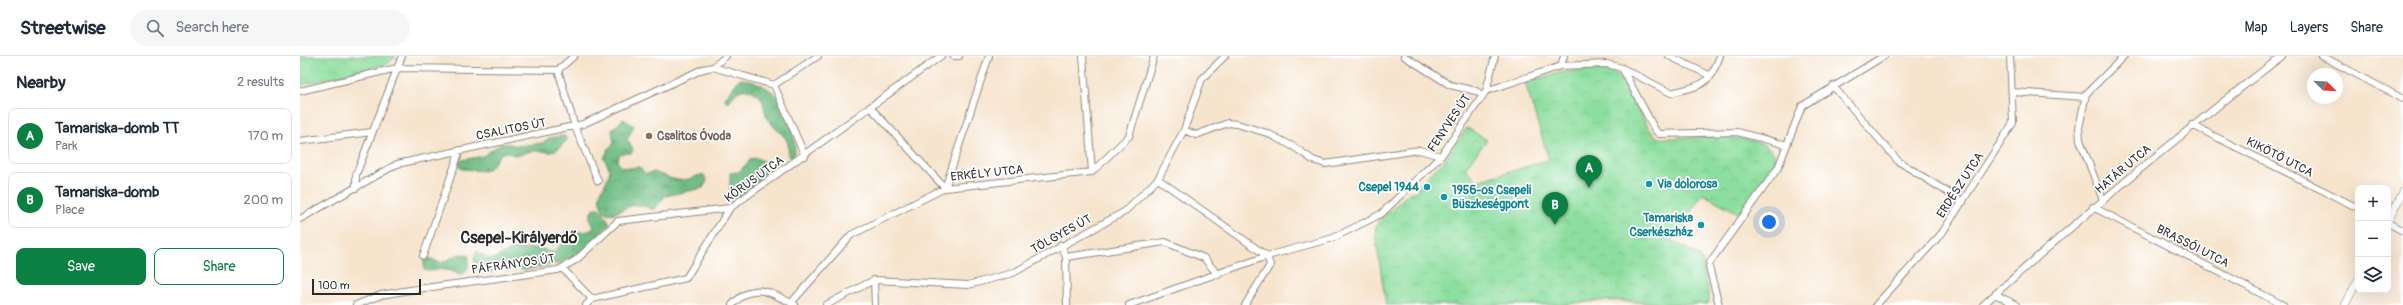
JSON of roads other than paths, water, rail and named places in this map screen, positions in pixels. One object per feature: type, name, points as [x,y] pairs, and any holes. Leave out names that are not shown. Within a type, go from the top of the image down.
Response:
[{"type":"street","points":[[356,188],[356,175],[402,56]]},
{"type":"street","points":[[300,91],[366,74],[397,68],[558,70],[574,56]]},
{"type":"street","name":"CSALITOS ÚT","points":[[300,219],[397,164],[574,127],[596,120],[703,69],[713,67],[726,56]]},
{"type":"street","points":[[713,67],[774,85],[818,56]]},
{"type":"street","name":"KÓRUS UTCA","points":[[586,305],[592,300],[686,278],[730,208],[805,156],[940,56]]},
{"type":"street","points":[[954,56],[959,56]]},
{"type":"street","points":[[871,108],[945,188],[989,56]]},
{"type":"street","points":[[1083,56],[1092,172]]},
{"type":"street","points":[[1092,172],[1129,136],[1154,56]]},
{"type":"street","name":"TÖLGYES ÚT","points":[[874,280],[968,285],[1013,272],[1124,212],[1158,179],[1184,130],[1202,79],[1225,56]]},
{"type":"street","points":[[1404,56],[1450,85],[1484,93],[1495,56]]},
{"type":"street","points":[[1561,66],[1564,56]]},
{"type":"street","points":[[1669,56],[1712,76],[1720,56]]},
{"type":"street","points":[[1718,305],[1709,267],[1710,262],[1778,168],[1802,106],[1871,59],[1884,56]]},
{"type":"street","name":"ERDÉSZ UTCA","points":[[1876,305],[1942,233],[2012,123],[2010,56]]},
{"type":"street","points":[[2103,200],[2080,140],[2079,128],[2085,97],[2124,56]]},
{"type":"street","name":"HATÁR UTCA","points":[[1983,305],[2093,207],[2192,125],[2282,56]]},
{"type":"street","points":[[2322,56],[2403,99]]},
{"type":"street","name":"FENYVES ÚT","points":[[1129,305],[1218,275],[1267,256],[1333,238],[1381,214],[1441,156],[1484,93],[1561,66],[1607,64],[1622,68],[1671,93],[1700,86],[1712,76]]},
{"type":"street","points":[[1622,68],[1655,130],[1659,134],[1736,132],[1787,145]]},
{"type":"street","points":[[558,70],[574,127],[598,181]]},
{"type":"street","points":[[774,85],[805,156]]},
{"type":"street","points":[[1833,86],[1898,161],[1963,202]]},
{"type":"street","points":[[2012,92],[2085,97]]},
{"type":"street","points":[[1184,130],[1196,135],[1228,123],[1237,124],[1267,133],[1294,147],[1314,160],[1325,164],[1419,150],[1441,156]]},
{"type":"street","name":"KIKÖTŐ UTCA","points":[[2192,125],[2355,206]]},
{"type":"street","points":[[300,141],[372,132]]},
{"type":"street","points":[[423,256],[460,150]]},
{"type":"street","name":"ERKÉLY UTCA","points":[[793,304],[851,235],[945,188],[1092,172]]},
{"type":"street","points":[[1158,179],[1267,256],[1270,265],[1245,305]]},
{"type":"street","points":[[2388,221],[2403,192]]},
{"type":"street","name":"BRASSÓI UTCA","points":[[2093,207],[2283,305]]},
{"type":"street","name":"PÁFRÁNYOS ÚT","points":[[356,305],[381,295],[562,268],[576,260],[618,221],[730,208]]},
{"type":"street","points":[[2391,224],[2403,231]]},
{"type":"street","points":[[1066,257],[1165,242],[1204,258],[1218,275]]},
{"type":"street","points":[[1061,245],[1066,257],[1067,305]]},
{"type":"street","points":[[562,268],[592,300]]},
{"type":"street","points":[[826,305],[874,280],[875,305]]},
{"type":"street","points":[[2345,305],[2355,286]]},
{"type":"street","points":[[732,305],[742,294],[762,289],[793,304]]},
{"type":"street","points":[[1995,294],[2016,305]]},
{"type":"place","name":"Csalitos Óvoda","points":[[649,136]]},
{"type":"place","name":"Via dolorosa","points":[[1649,184]]},
{"type":"place","name":"Csepel 1944","points":[[1427,187]]},
{"type":"place","name":"Tamariska-domb TT","points":[[1589,188]]},
{"type":"place","name":"1956-os Csepeli Büszkeségpont","points":[[1444,197]]},
{"type":"place","name":"Tamariska-domb","points":[[1555,225]]},
{"type":"place","name":"Tamariska Cserkészház","points":[[1701,225]]},
{"type":"district","name":"Csepel-Királyerdő","points":[[519,237]]}]
